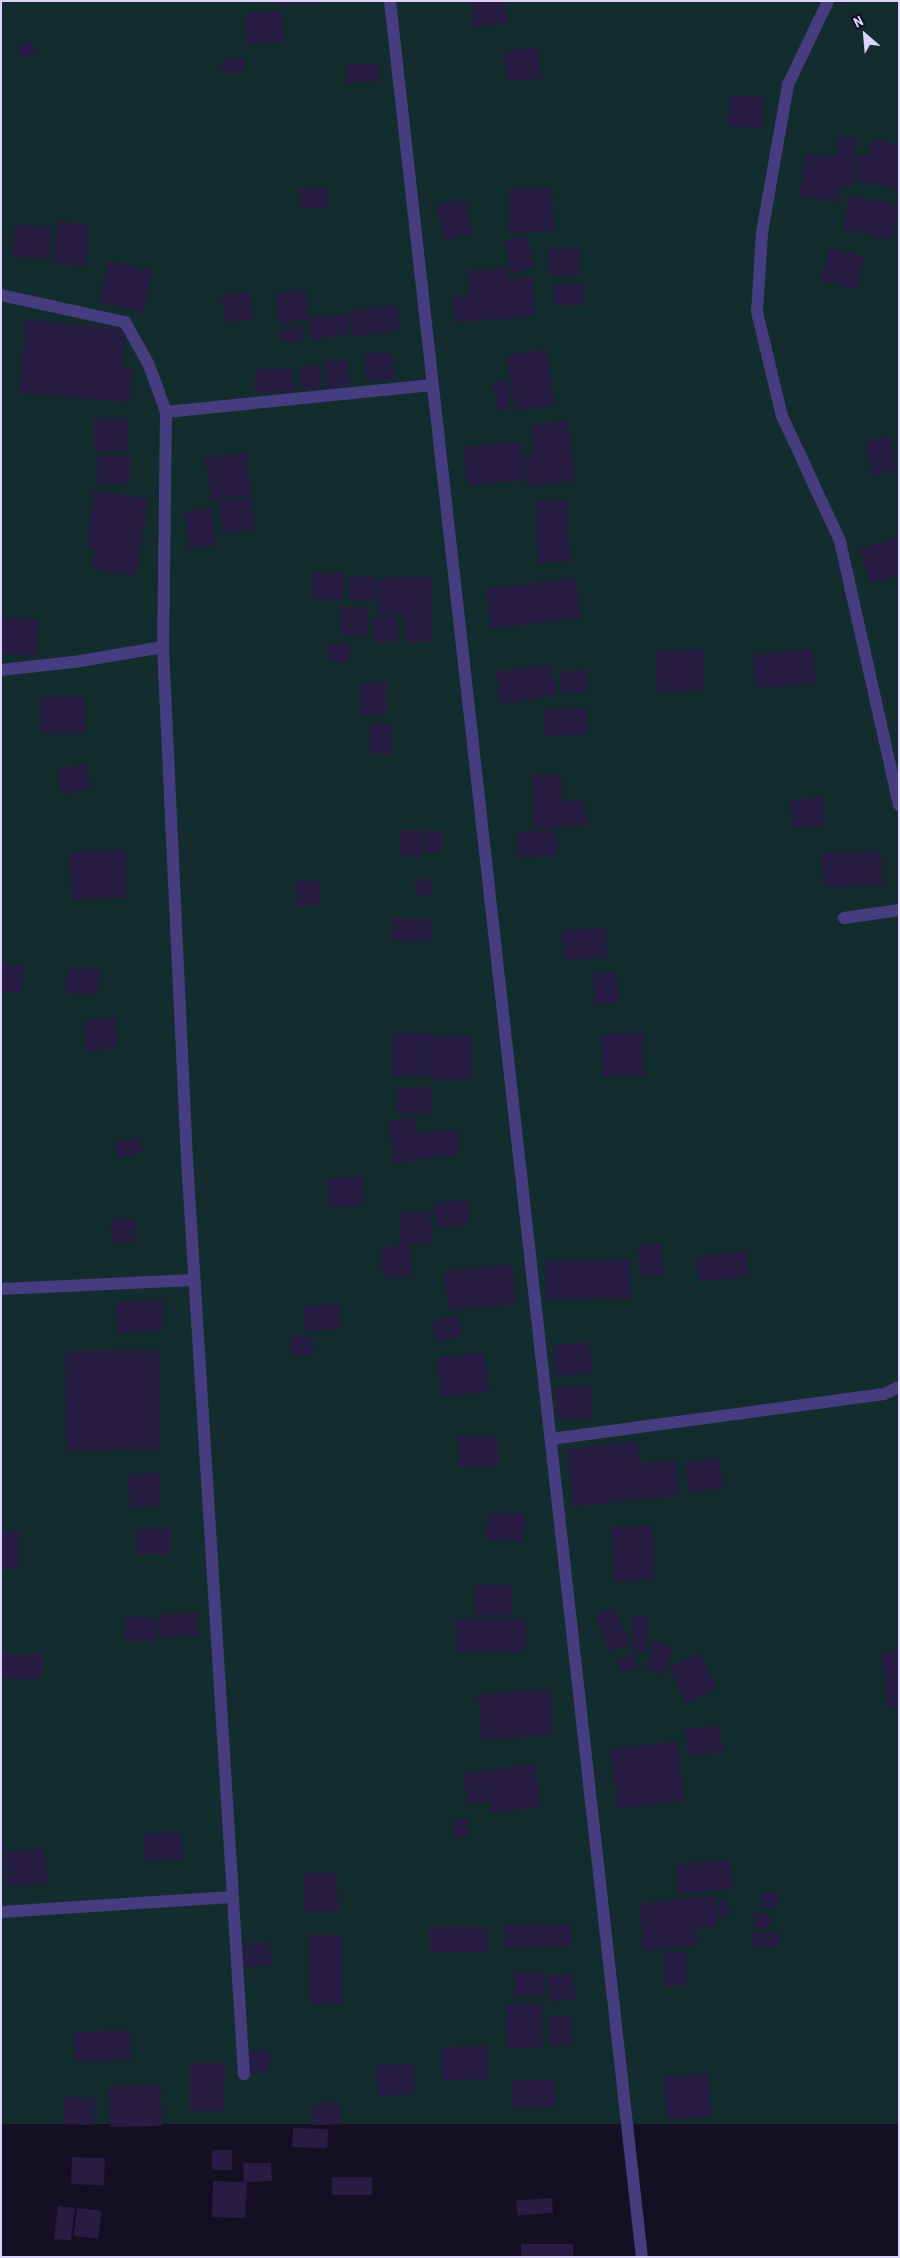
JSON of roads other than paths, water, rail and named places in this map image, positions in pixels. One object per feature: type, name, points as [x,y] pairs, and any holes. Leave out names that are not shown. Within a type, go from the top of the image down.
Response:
[{"type":"street","points":[[390,1],[642,2257]]},
{"type":"street","points":[[828,1],[788,84],[762,233],[757,312],[782,416],[840,541],[899,805]]},
{"type":"street","points":[[1,295],[125,322],[149,365],[166,412],[162,647],[194,1280],[244,2074]]},
{"type":"street","points":[[166,412],[433,385]]},
{"type":"street","points":[[1,670],[74,662],[162,647]]},
{"type":"street","points":[[844,918],[899,910]]},
{"type":"street","points":[[1,1289],[194,1280]]},
{"type":"street","points":[[551,1439],[884,1394],[899,1387]]},
{"type":"street","points":[[1,1912],[232,1897]]}]
